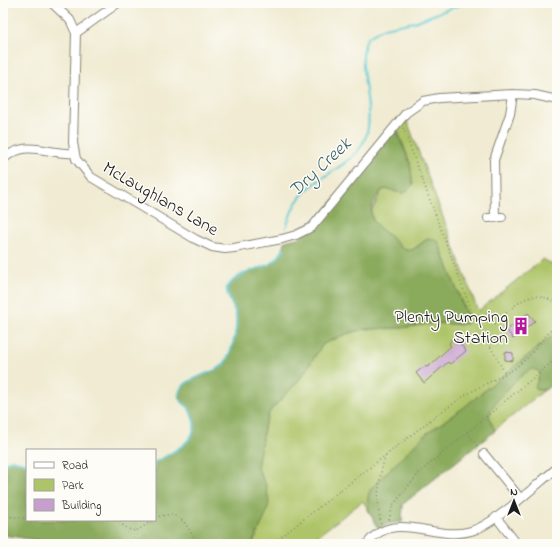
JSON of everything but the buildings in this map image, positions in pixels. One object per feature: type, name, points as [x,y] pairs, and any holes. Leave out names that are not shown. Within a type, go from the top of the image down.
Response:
[{"type":"street","points":[[52,3],[70,20],[76,33],[118,3]]},
{"type":"street","name":"McLaughlans Lane","points":[[76,33],[73,130],[74,153],[78,164],[98,182],[205,244],[218,248],[230,249],[296,235],[312,227],[399,121],[413,106],[429,99],[513,94],[557,100]]},
{"type":"street","points":[[495,218],[492,175],[494,160],[510,114],[513,94]]},
{"type":"street","points":[[3,158],[17,150],[28,147],[63,154],[74,153]]},
{"type":"street","points":[[484,454],[520,498]]},
{"type":"street","points":[[367,544],[385,530],[400,526],[461,533],[476,529],[496,517],[557,468]]},
{"type":"street","points":[[496,517],[517,544]]},
{"type":"path","points":[[399,121],[404,129],[473,315],[506,375]]},
{"type":"path","points":[[494,324],[518,303],[533,296],[544,296],[549,298],[557,305]]},
{"type":"path","points":[[272,544],[411,434],[456,402],[506,375],[528,357],[557,324]]},
{"type":"path","points":[[385,530],[393,505],[400,494],[435,458],[557,358]]},
{"type":"path","points":[[467,432],[484,454]]},
{"type":"path","points":[[385,530],[378,508],[379,485],[386,455]]},
{"type":"path","points":[[156,518],[166,515],[178,517],[183,520],[199,544]]},
{"type":"path","points":[[3,516],[26,518]]},
{"type":"path","points":[[117,521],[123,526],[134,531],[143,529],[151,521]]},
{"type":"green space","points":[[406,118],[478,311],[543,259],[557,267],[557,380],[403,504],[402,522],[391,523],[378,528],[363,501],[307,544],[252,544],[258,533],[266,485],[257,467],[265,423],[270,411],[300,379],[323,344],[349,333],[365,329],[401,328],[434,323],[462,325],[467,316],[438,241],[427,239],[412,250],[404,250],[376,226],[371,215],[382,190],[390,189],[396,192],[413,185],[410,163],[397,128]]},
{"type":"green space","points":[[396,130],[410,163],[413,185],[405,193],[399,193],[388,189],[382,190],[372,206],[372,217],[379,227],[405,250],[412,250],[426,240],[433,239],[438,241],[467,317],[466,324],[434,323],[401,328],[365,329],[349,333],[323,344],[300,379],[270,411],[265,423],[257,467],[266,485],[269,503],[266,515],[252,544],[63,544],[3,535],[3,463],[12,460],[26,464],[26,521],[156,521],[156,462],[169,455],[183,445],[193,433],[195,426],[189,408],[179,398],[180,390],[182,386],[192,380],[223,365],[233,344],[236,328],[236,315],[228,295],[227,287],[239,276],[268,265],[274,261],[283,250],[285,241],[301,237]]},
{"type":"green space","points":[[557,332],[557,380],[545,390],[537,390],[535,387],[540,374],[539,371],[532,369],[527,371],[502,395],[492,408],[490,412],[490,419],[495,431],[403,504],[402,522],[391,523],[378,528],[368,507],[368,496],[373,486],[427,433],[463,408]]},
{"type":"waterway","name":"Dry Creek","points":[[286,228],[290,215],[302,195],[310,187],[354,155],[366,136],[368,111],[363,60],[364,48],[368,37],[384,28],[414,22],[465,3]]},
{"type":"waterway","name":"Dry Creek","points":[[156,462],[169,455],[183,445],[193,433],[195,426],[193,418],[188,407],[179,398],[179,393],[182,386],[219,368],[223,365],[230,352],[235,336],[236,315],[228,295],[227,287],[234,280],[244,274],[269,265],[279,256],[284,248]]},
{"type":"waterway","name":"Dry Creek","points":[[3,463],[12,460],[26,464]]},
{"type":"place","name":"Plenty Pumping Station","points":[[521,326]]}]
